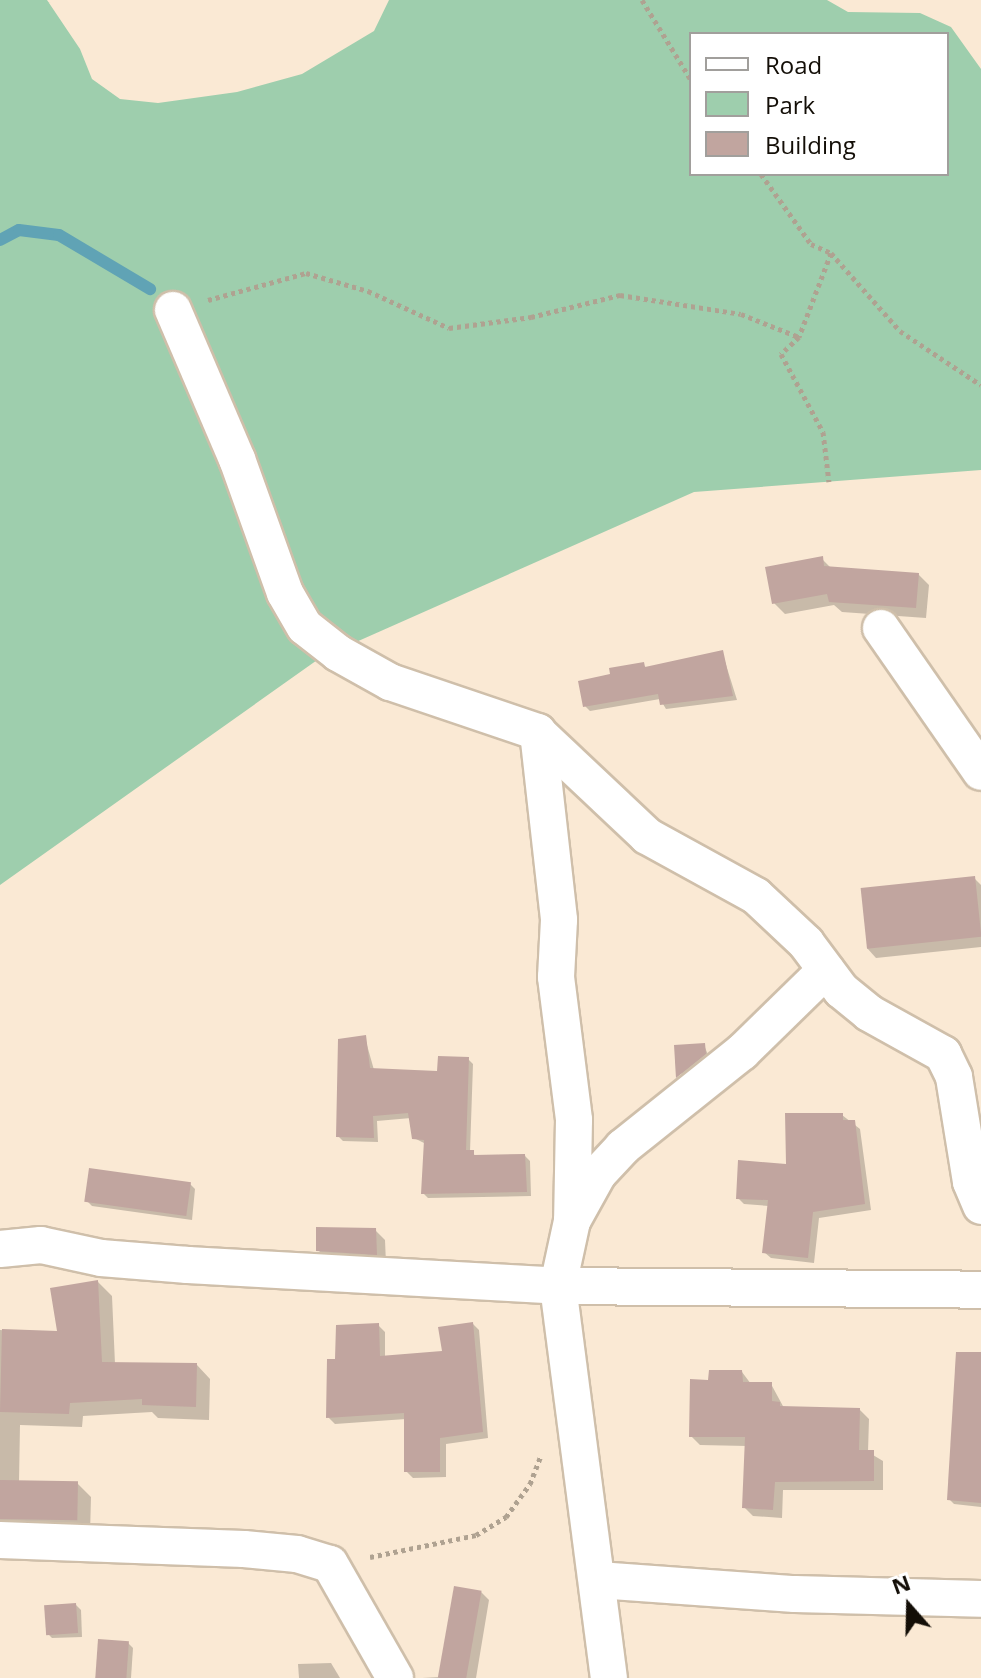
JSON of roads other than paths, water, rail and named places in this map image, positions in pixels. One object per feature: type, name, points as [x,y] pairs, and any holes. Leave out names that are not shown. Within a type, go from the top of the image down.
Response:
[{"type":"street","points":[[173,310],[217,408],[285,593],[305,627],[338,653],[390,682],[534,728],[647,836],[756,896],[869,1013],[950,1062],[971,1182],[981,1206]]},
{"type":"street","points":[[881,628],[981,772]]},
{"type":"street","points":[[540,735],[559,920],[556,977],[574,1120],[572,1221],[558,1286],[568,1389],[598,1580],[609,1678]]},
{"type":"street","points":[[572,1221],[598,1174],[623,1147],[742,1052],[826,970]]},
{"type":"street","points":[[0,1249],[41,1245],[101,1258],[188,1265],[558,1286],[981,1290]]},
{"type":"street","points":[[0,1540],[244,1549],[297,1554],[330,1564],[395,1678]]},
{"type":"street","points":[[598,1580],[795,1594],[981,1599]]},
{"type":"waterway","points":[[0,240],[19,230],[59,235],[150,289]]}]
